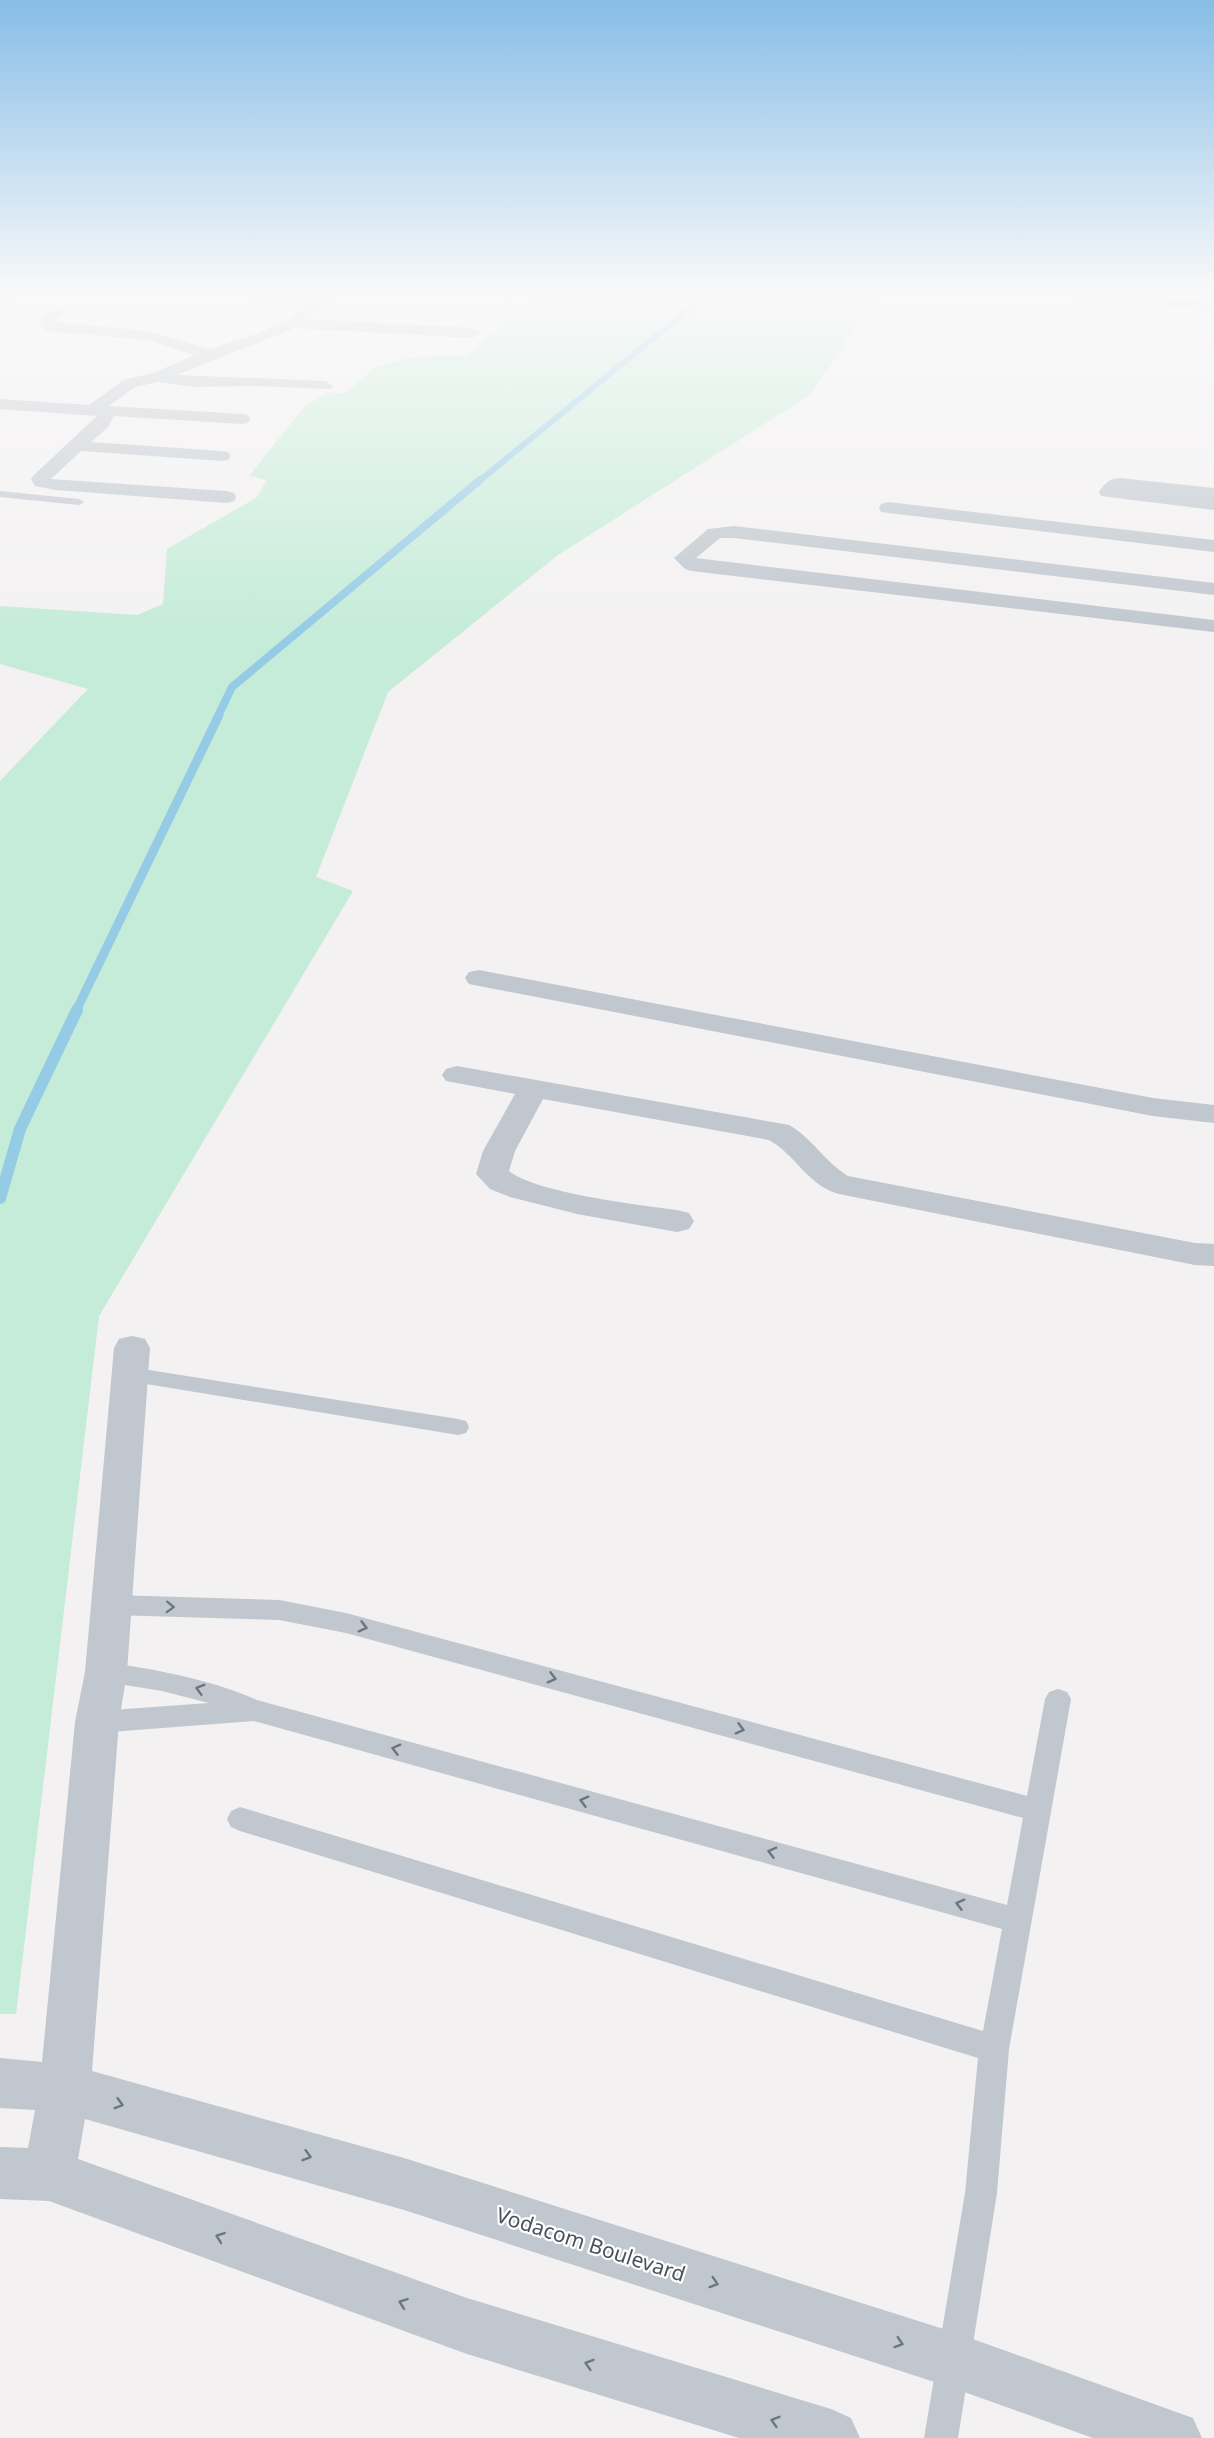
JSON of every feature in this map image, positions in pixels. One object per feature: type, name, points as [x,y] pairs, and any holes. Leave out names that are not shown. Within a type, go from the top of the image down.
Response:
[{"type":"street","points":[[90,409],[242,419]]},
{"type":"street","points":[[94,409],[105,412],[106,418],[78,446],[41,477],[41,482],[227,497]]},
{"type":"street","points":[[78,446],[222,456]]},
{"type":"street","points":[[1102,534],[1088,523],[1091,511],[1108,492],[1120,483],[1214,494]]},
{"type":"street","points":[[1108,492],[1214,504]]},
{"type":"street","points":[[1102,534],[1125,526],[1153,497]]},
{"type":"street","points":[[888,508],[1214,546]]},
{"type":"street","points":[[1214,589],[734,531],[716,533],[684,558],[692,565],[1214,626]]},
{"type":"street","points":[[1075,611],[1091,574],[1102,534]]},
{"type":"street","points":[[479,978],[1153,1107],[1214,1114]]},
{"type":"street","points":[[457,1075],[778,1132],[793,1139],[824,1177],[839,1184],[1195,1254],[1214,1255]]},
{"type":"street","points":[[532,1089],[499,1151],[492,1174],[494,1179],[512,1188],[559,1200],[677,1221]]},
{"type":"street","points":[[131,1361],[106,1672],[97,1722],[65,2088],[25,2174],[467,2326],[831,2438]]},
{"type":"street","name":"Vodacom Boulevard","points":[[0,2083],[65,2088],[404,2184],[953,2360],[1173,2438]]},
{"type":"lane","points":[[0,494],[79,502]]},
{"type":"lane","points":[[131,1361],[458,1427]]},
{"type":"lane","points":[[112,1605],[279,1610],[346,1623],[1037,1810]]},
{"type":"lane","points":[[106,1672],[189,1686],[224,1695],[254,1710],[1017,1920]]},
{"type":"lane","points":[[941,2438],[981,2193],[994,2049],[1058,1699]]},
{"type":"lane","points":[[97,1722],[254,1710]]},
{"type":"lane","points":[[240,1819],[994,2049]]},
{"type":"green space","points":[[303,409],[788,409],[558,555],[388,692],[316,877],[353,891],[99,1316],[16,2014],[0,2014],[0,781],[88,689],[0,664],[0,606],[137,615],[163,604],[167,549],[256,498],[267,480],[249,476]]},
{"type":"waterway","points":[[478,482],[567,409]]},
{"type":"waterway","points":[[218,716],[232,687],[480,480]]},
{"type":"waterway","points":[[76,1011],[219,715]]},
{"type":"waterway","points":[[0,1198],[20,1129],[77,1010]]}]
